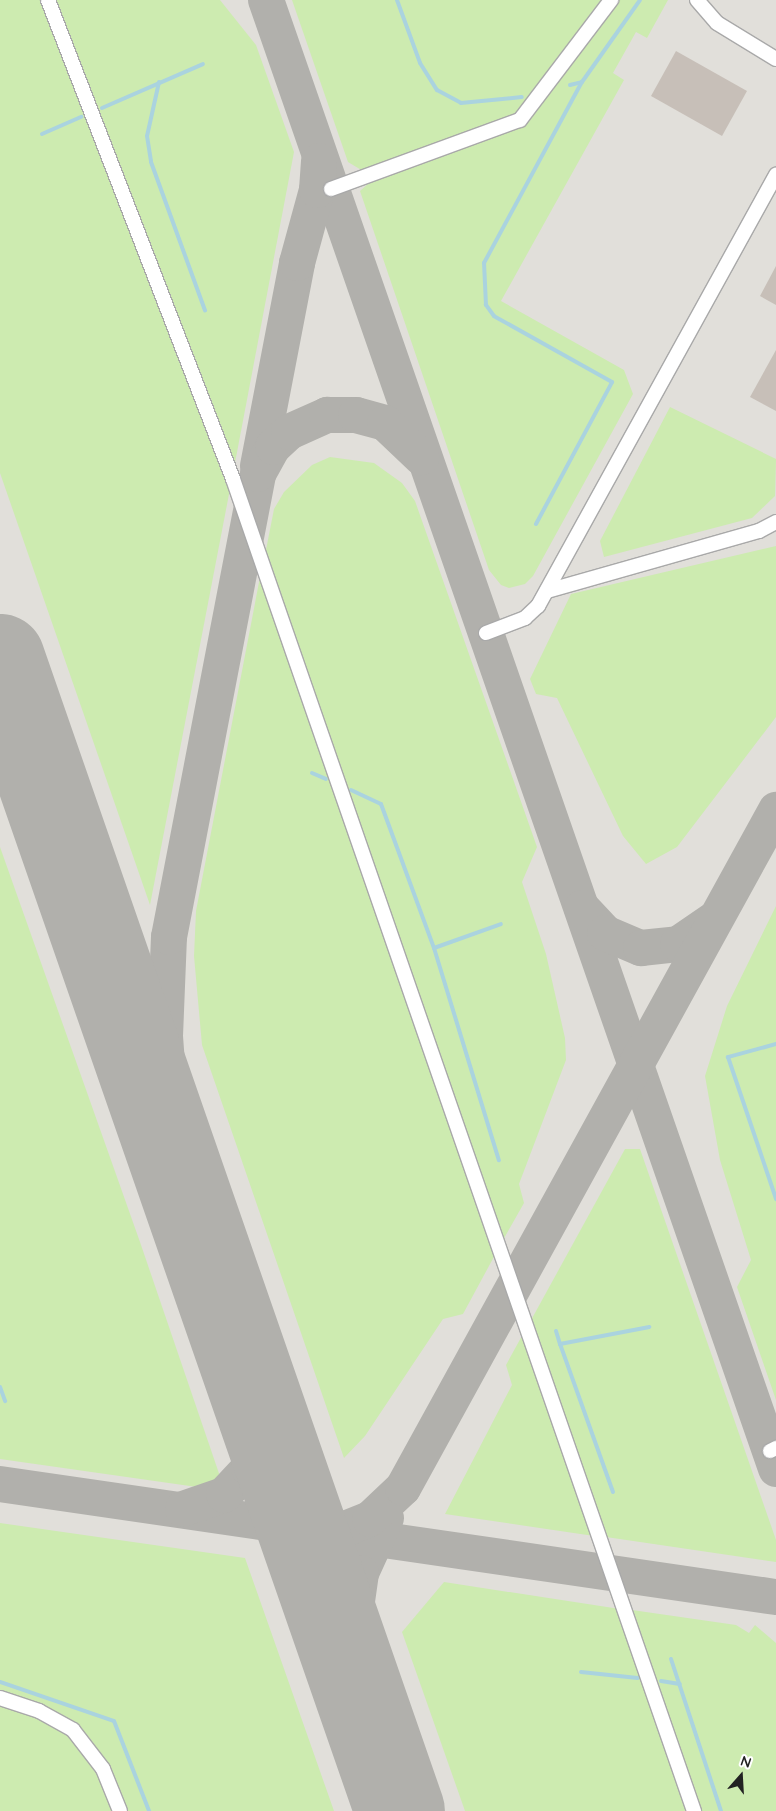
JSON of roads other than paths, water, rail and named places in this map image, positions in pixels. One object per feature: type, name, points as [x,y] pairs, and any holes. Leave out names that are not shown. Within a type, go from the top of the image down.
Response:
[{"type":"lane","points":[[48,0],[233,479],[694,1811]]},
{"type":"lane","points":[[331,189],[520,120],[611,0]]},
{"type":"lane","points":[[697,0],[717,23],[776,59]]},
{"type":"lane","points":[[486,633],[533,614],[776,174]]},
{"type":"lane","points":[[547,591],[759,531],[776,522]]},
{"type":"lane","points":[[0,1698],[39,1711],[73,1730],[103,1769],[120,1811]]},
{"type":"waterway","points":[[397,0],[420,63],[437,90],[461,103],[522,97]]},
{"type":"waterway","points":[[570,85],[582,82],[640,0]]},
{"type":"waterway","points":[[102,108],[203,64]]},
{"type":"waterway","points":[[159,82],[147,136],[151,162],[205,310]]},
{"type":"waterway","points":[[536,524],[612,382],[494,316],[486,305],[484,263],[582,82]]},
{"type":"waterway","points":[[42,134],[81,117]]},
{"type":"waterway","points":[[312,773],[326,779]]},
{"type":"waterway","points":[[351,790],[381,804],[434,948],[499,1160]]},
{"type":"waterway","points":[[434,948],[501,924]]},
{"type":"waterway","points":[[776,1044],[728,1057],[776,1199]]},
{"type":"waterway","points":[[613,1492],[560,1344],[649,1327]]},
{"type":"waterway","points":[[556,1331],[560,1344]]},
{"type":"waterway","points":[[0,1387],[5,1401]]},
{"type":"waterway","points":[[671,1659],[721,1811]]},
{"type":"waterway","points":[[581,1672],[638,1678]]},
{"type":"waterway","points":[[661,1681],[680,1684]]},
{"type":"waterway","points":[[0,1682],[114,1721],[149,1811]]}]
